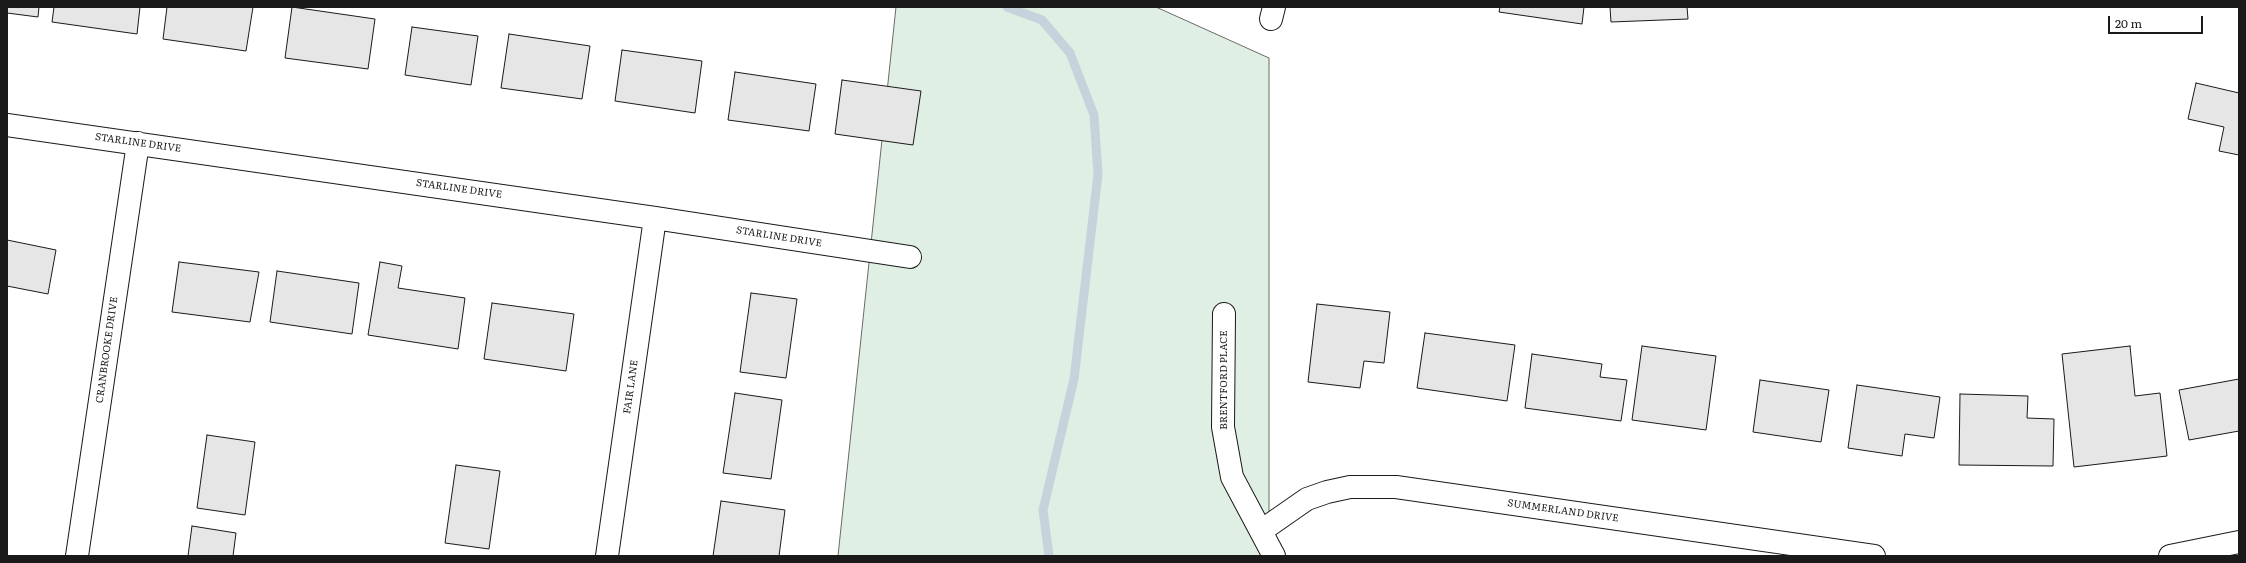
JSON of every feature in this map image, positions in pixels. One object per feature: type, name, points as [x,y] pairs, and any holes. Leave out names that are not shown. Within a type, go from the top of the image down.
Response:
[{"type":"street","name":"STARLINE DRIVE","points":[[7,125],[655,218],[910,257]]},
{"type":"street","name":"CRANBROOKE DRIVE","points":[[78,556],[138,143]]},
{"type":"street","name":"FAIR LANE","points":[[607,556],[655,218]]},
{"type":"street","name":"BRENTFORD PLACE","points":[[1224,314],[1223,427],[1232,477],[1274,556]]},
{"type":"street","name":"SUMMERLAND DRIVE","points":[[1261,531],[1307,499],[1327,492],[1350,487],[1396,487],[1874,556]]},
{"type":"street","points":[[2170,556],[2239,542]]},
{"type":"green space","points":[[896,7],[1156,7],[1269,58],[1269,556],[838,556]]},
{"type":"building","points":[[7,7],[39,7],[38,17],[7,13]]},
{"type":"building","points":[[54,7],[140,7],[137,34],[52,22]]},
{"type":"building","points":[[167,7],[253,7],[246,51],[163,39]]},
{"type":"building","points":[[292,7],[375,19],[368,69],[285,58]]},
{"type":"building","points":[[1500,7],[1584,7],[1582,24],[1499,12]]},
{"type":"building","points":[[1610,7],[1687,7],[1688,19],[1611,22]]},
{"type":"building","points":[[412,27],[478,36],[471,85],[405,75]]},
{"type":"building","points":[[509,34],[590,46],[582,99],[501,88]]},
{"type":"building","points":[[622,50],[702,61],[695,113],[615,101]]},
{"type":"building","points":[[735,72],[816,84],[809,131],[728,120]]},
{"type":"building","points":[[842,80],[921,91],[913,145],[835,134]]},
{"type":"building","points":[[2196,83],[2239,93],[2239,155],[2219,151],[2224,127],[2188,119]]},
{"type":"building","points":[[7,240],[56,250],[48,294],[7,286]]},
{"type":"building","points":[[179,262],[259,272],[250,322],[172,312]]},
{"type":"building","points":[[380,262],[402,266],[398,288],[465,298],[458,349],[368,335]]},
{"type":"building","points":[[277,271],[359,283],[352,334],[270,322]]},
{"type":"building","points":[[751,293],[797,299],[786,378],[740,372]]},
{"type":"building","points":[[492,303],[574,314],[566,371],[484,359]]},
{"type":"building","points":[[1317,304],[1390,312],[1384,363],[1364,361],[1360,388],[1308,382]]},
{"type":"building","points":[[1425,333],[1515,345],[1507,401],[1417,388]]},
{"type":"building","points":[[1642,346],[1716,356],[1706,430],[1632,420]]},
{"type":"building","points":[[2130,346],[2135,396],[2160,393],[2167,456],[2074,467],[2062,354]]},
{"type":"building","points":[[1532,354],[1602,364],[1600,377],[1627,380],[1621,421],[1525,408]]},
{"type":"building","points":[[2239,379],[2239,431],[2189,440],[2179,390]]},
{"type":"building","points":[[1760,380],[1829,390],[1821,442],[1753,432]]},
{"type":"building","points":[[1857,385],[1940,397],[1934,438],[1905,434],[1902,456],[1848,448]]},
{"type":"building","points":[[735,393],[782,400],[771,479],[723,473]]},
{"type":"building","points":[[1960,394],[2028,396],[2027,418],[2054,419],[2053,466],[1959,465]]},
{"type":"building","points":[[207,435],[255,442],[245,515],[197,508]]},
{"type":"building","points":[[456,465],[500,471],[489,549],[445,543]]},
{"type":"building","points":[[721,501],[785,510],[779,556],[713,556]]},
{"type":"building","points":[[192,526],[236,533],[233,556],[188,556]]},
{"type":"waterway","points":[[1007,7],[1042,20],[1070,53],[1094,115],[1098,174],[1074,379],[1043,510],[1049,556]]}]
